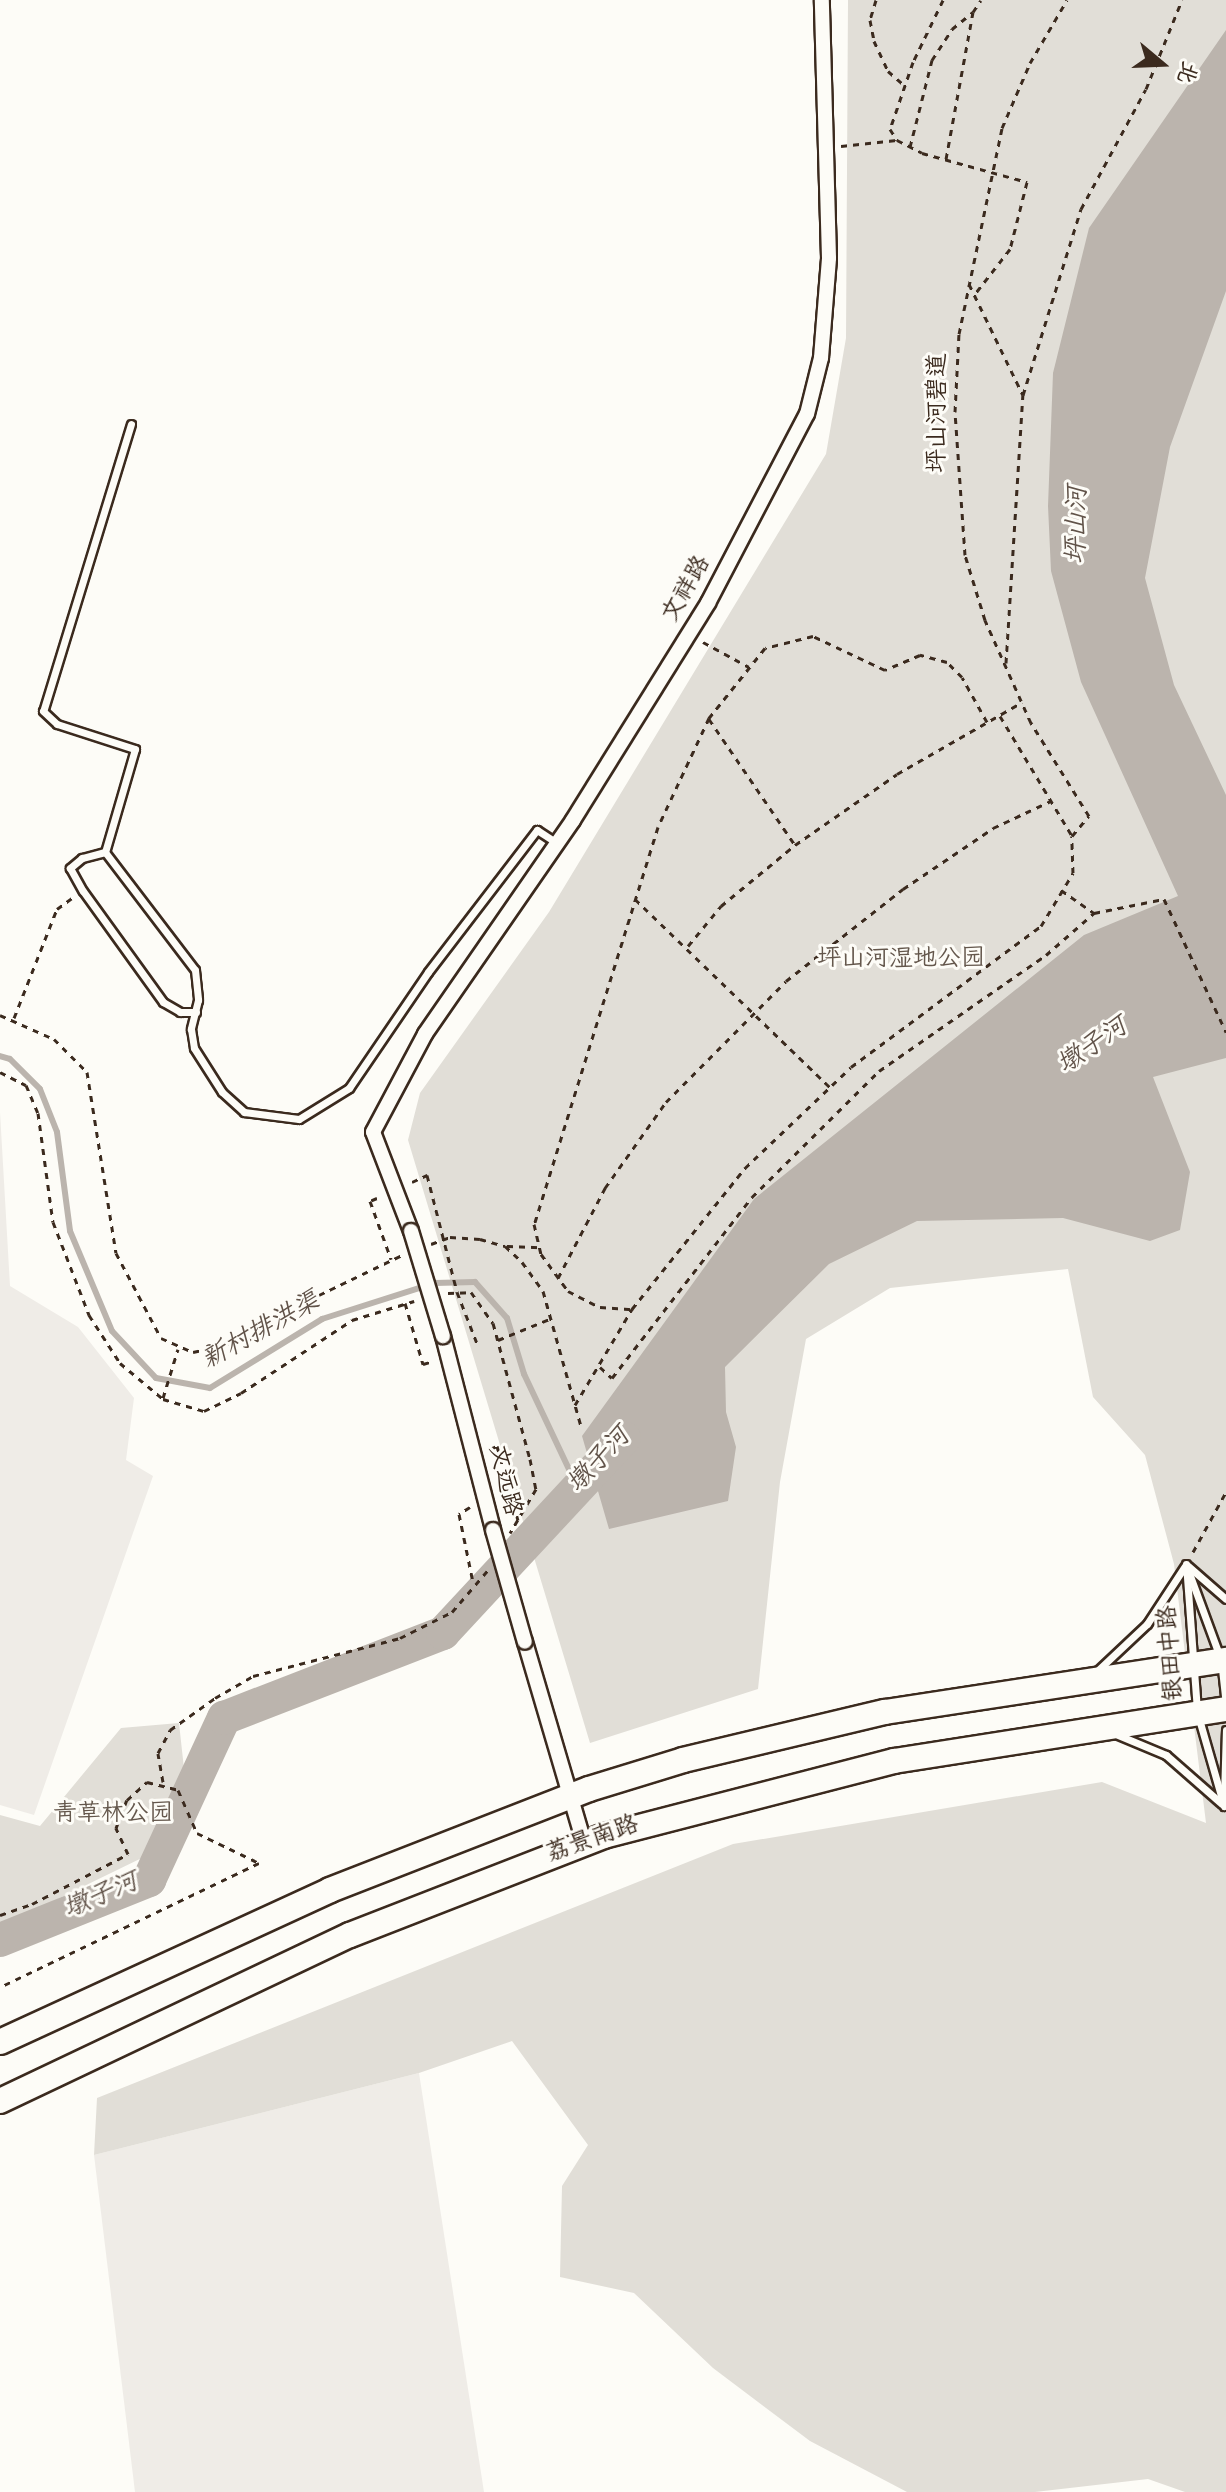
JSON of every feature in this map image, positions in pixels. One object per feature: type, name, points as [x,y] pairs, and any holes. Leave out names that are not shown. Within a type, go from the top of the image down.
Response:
[{"type":"main road","name":"荔景南路","points":[[0,2042],[330,1890],[567,1797],[683,1760],[885,1712],[1089,1678],[1224,1660]]},
{"type":"main road","name":"荔景南路","points":[[0,2101],[350,1935],[584,1843],[696,1808],[879,1764],[1082,1728],[1226,1707]]},
{"type":"street","name":"文祥路","points":[[373,1132],[425,1034],[557,843],[689,633],[807,414],[821,358],[829,258],[822,0]]},
{"type":"street","name":"文远路","points":[[373,1132],[411,1231],[443,1336],[567,1797],[584,1843]]},
{"type":"lane","points":[[105,852],[135,749],[57,724],[43,711],[131,424]]},
{"type":"lane","points":[[105,852],[195,970],[194,1048],[222,1092],[244,1112],[299,1119],[349,1088],[428,972],[537,830],[557,843]]},
{"type":"lane","points":[[105,852],[82,858],[70,868],[83,891],[163,1002],[180,1012],[196,1012]]},
{"type":"lane","points":[[1089,1678],[1147,1624],[1186,1564],[1226,1599]]},
{"type":"lane","name":"银田中路","points":[[1186,1564],[1224,1660],[1226,1707]]},
{"type":"lane","name":"银田中路","points":[[1186,1564],[1197,1712],[1225,1805]]},
{"type":"lane","points":[[1082,1728],[1125,1736],[1166,1755],[1225,1805]]},
{"type":"lane","points":[[1225,1805],[1226,1730]]},
{"type":"path","points":[[876,0],[870,20],[874,41],[888,71],[904,86]]},
{"type":"path","points":[[943,0],[904,86],[890,129],[897,140],[910,147],[1027,182],[1010,249],[974,295]]},
{"type":"path","points":[[910,147],[932,60],[952,29],[973,12],[981,0]]},
{"type":"path","name":"坪山河碧道","points":[[1067,0],[1030,63],[1002,128],[959,334],[955,412],[965,555],[1022,702],[1089,816],[1072,836]]},
{"type":"path","points":[[1006,666],[1023,395],[1081,209],[1146,89],[1182,0]]},
{"type":"path","points":[[946,160],[973,12]]},
{"type":"path","points":[[826,147],[897,140]]},
{"type":"path","points":[[968,283],[1023,395]]},
{"type":"path","points":[[689,633],[749,667]]},
{"type":"path","points":[[632,1309],[600,1307],[568,1291],[540,1247],[534,1224],[658,827],[709,718],[765,648],[813,636],[885,670],[920,655],[935,656],[962,677],[987,722]]},
{"type":"path","points":[[688,946],[721,906],[795,845],[897,774],[1022,702]]},
{"type":"path","points":[[575,1405],[632,1309],[745,1168],[830,1087],[1041,926],[1073,873],[1072,836],[1000,715]]},
{"type":"path","points":[[709,718],[795,845]]},
{"type":"path","points":[[558,1278],[605,1188],[666,1102],[756,1016],[786,981],[903,889],[993,828],[1051,801]]},
{"type":"path","points":[[1061,890],[1094,913]]},
{"type":"path","points":[[14,1018],[57,909],[83,891]]},
{"type":"path","points":[[635,899],[688,946],[830,1087]]},
{"type":"path","points":[[600,1367],[612,1378],[752,1197],[879,1071],[1046,955],[1094,913],[1164,899],[1226,1032]]},
{"type":"path","points":[[0,1015],[14,1018],[54,1039],[87,1072],[116,1253],[161,1338],[178,1349],[193,1352],[249,1340],[319,1295],[404,1254]]},
{"type":"path","points":[[0,1072],[26,1085],[38,1113],[53,1222],[89,1315],[120,1363],[163,1399],[204,1411],[241,1393],[352,1320],[418,1300]]},
{"type":"path","points":[[412,1182],[427,1175],[457,1292],[478,1346]]},
{"type":"path","points":[[377,1198],[370,1201],[391,1259]]},
{"type":"path","points":[[417,1249],[444,1240],[480,1239],[505,1246],[540,1247]]},
{"type":"path","points":[[505,1246],[543,1291],[581,1426]]},
{"type":"path","points":[[444,1294],[471,1292],[485,1307],[498,1340],[536,1489],[504,1543]]},
{"type":"path","points":[[405,1303],[423,1364],[430,1362]]},
{"type":"path","points":[[498,1340],[552,1318]]},
{"type":"path","points":[[163,1399],[178,1349]]},
{"type":"path","points":[[490,1449],[497,1446],[518,1520]]},
{"type":"path","points":[[1186,1564],[1226,1492]]},
{"type":"path","points":[[470,1507],[459,1514],[477,1589],[490,1566]]},
{"type":"path","points":[[163,1782],[158,1753],[170,1730],[215,1698],[253,1676],[400,1638],[452,1612],[473,1582]]},
{"type":"path","points":[[0,1915],[32,1904],[128,1854],[116,1828],[127,1800],[147,1782],[163,1782],[178,1790],[197,1833],[211,1843],[259,1863],[0,1987]]},
{"type":"shaded area","points":[[0,1112],[10,1286],[78,1327],[134,1398],[126,1460],[153,1476],[34,1815],[0,1805]]},
{"type":"shaded area","points":[[419,2073],[484,2492],[135,2492],[94,2155]]},
{"type":"green space","name":"坪山河湿地公园","points":[[848,0],[1226,0],[1226,2492],[1185,2492],[1148,2479],[1035,2492],[907,2492],[810,2441],[713,2368],[634,2293],[560,2277],[562,2186],[588,2145],[512,2041],[419,2073],[94,2155],[97,2098],[733,1844],[1102,1782],[1206,1823],[1174,1564],[1145,1455],[1093,1397],[1068,1269],[890,1288],[806,1339],[780,1482],[758,1689],[590,1743],[408,1140],[420,1093],[549,912],[826,454],[846,338]]},
{"type":"green space","name":"青草林公园","points":[[179,1723],[186,1787],[150,1854],[0,1927],[0,1815],[40,1826],[121,1728]]},
{"type":"water","name":"坪山河","points":[[1226,30],[1226,291],[1170,447],[1145,578],[1174,685],[1226,795],[1226,1058],[1153,1077],[1190,1172],[1180,1230],[1150,1241],[1063,1218],[917,1221],[829,1264],[725,1367],[726,1412],[736,1447],[728,1501],[609,1529],[582,1436],[754,1199],[1084,935],[1178,896],[1081,682],[1051,571],[1048,506],[1053,373],[1089,228]]},
{"type":"waterway","name":"新村排洪渠","points":[[0,1056],[10,1059],[40,1089],[57,1132],[70,1231],[112,1331],[156,1378],[210,1388],[322,1319],[435,1283],[475,1282],[507,1318],[524,1374],[578,1488]]},
{"type":"waterway","name":"墩子河","points":[[0,1940],[149,1880],[224,1718],[443,1633],[624,1438]]}]
